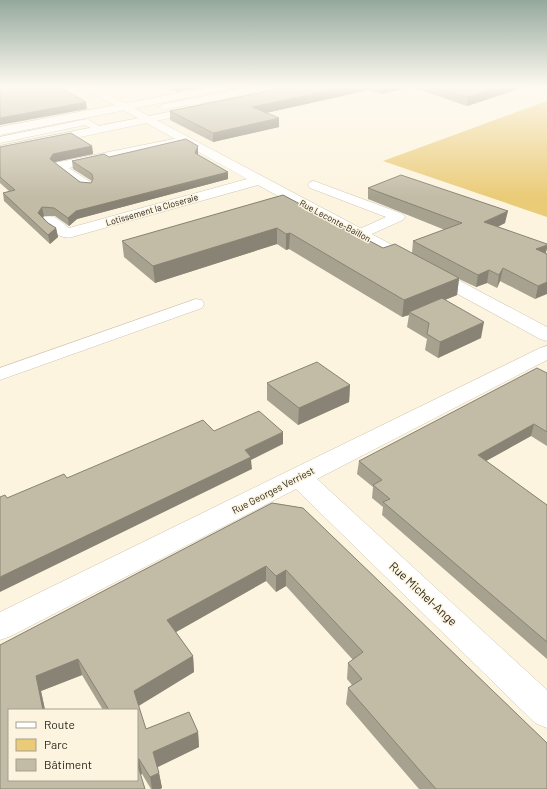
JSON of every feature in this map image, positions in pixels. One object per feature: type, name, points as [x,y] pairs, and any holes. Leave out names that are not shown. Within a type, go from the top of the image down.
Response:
[{"type":"street","points":[[0,131],[37,124]]},
{"type":"street","points":[[0,150],[124,124]]},
{"type":"street","name":"Rue Leconte-Baillon","points":[[155,124],[547,335]]},
{"type":"street","name":"Lotissement la Closeraie","points":[[49,220],[66,234],[259,180]]},
{"type":"street","name":"Rue Georges Verriest","points":[[0,627],[547,352]]},
{"type":"street","name":"Rue Michel-Ange","points":[[299,477],[547,712]]},
{"type":"lane","points":[[0,140],[78,124]]},
{"type":"lane","points":[[90,124],[99,129]]},
{"type":"lane","points":[[87,186],[59,166],[184,140]]},
{"type":"lane","points":[[314,185],[398,218],[360,234]]},
{"type":"lane","points":[[0,374],[196,304]]},
{"type":"green space","points":[[485,124],[547,124],[547,217],[383,161]]},
{"type":"building","points":[[195,124],[253,124],[213,133]]},
{"type":"building","points":[[71,133],[92,146],[53,154],[50,159],[80,182],[91,183],[93,179],[92,174],[72,161],[104,154],[109,157],[186,139],[198,146],[195,153],[228,172],[76,211],[68,218],[54,208],[42,207],[38,213],[48,223],[56,228],[48,235],[3,193],[15,190],[0,177],[0,147]]},
{"type":"building","points":[[401,175],[508,211],[484,222],[547,244],[536,249],[547,254],[547,282],[538,286],[503,268],[499,275],[489,270],[478,275],[413,241],[462,223],[368,188]]},
{"type":"building","points":[[283,195],[383,248],[395,244],[459,278],[404,300],[290,233],[286,234],[277,228],[153,266],[122,241]]},
{"type":"building","points":[[442,298],[484,322],[440,342],[427,334],[429,323],[409,312]]},
{"type":"building","points":[[317,362],[350,385],[299,408],[267,383]]},
{"type":"building","points":[[537,368],[547,373],[547,432],[534,424],[478,455],[547,505],[547,642],[383,502],[390,499],[373,485],[382,480],[359,461]]},
{"type":"building","points":[[259,411],[283,432],[245,450],[251,457],[0,577],[0,497],[5,495],[7,498],[64,474],[67,478],[203,420],[214,431]]},
{"type":"building","points":[[272,503],[303,508],[547,743],[547,789],[436,789],[348,688],[362,679],[348,663],[363,652],[286,570],[276,576],[266,566],[167,620],[193,656],[134,691],[146,729],[189,712],[198,732],[153,752],[159,773],[150,777],[138,759],[138,709],[108,709],[78,659],[36,676],[43,709],[8,709],[8,781],[138,781],[138,766],[145,789],[0,789],[0,645]]}]
